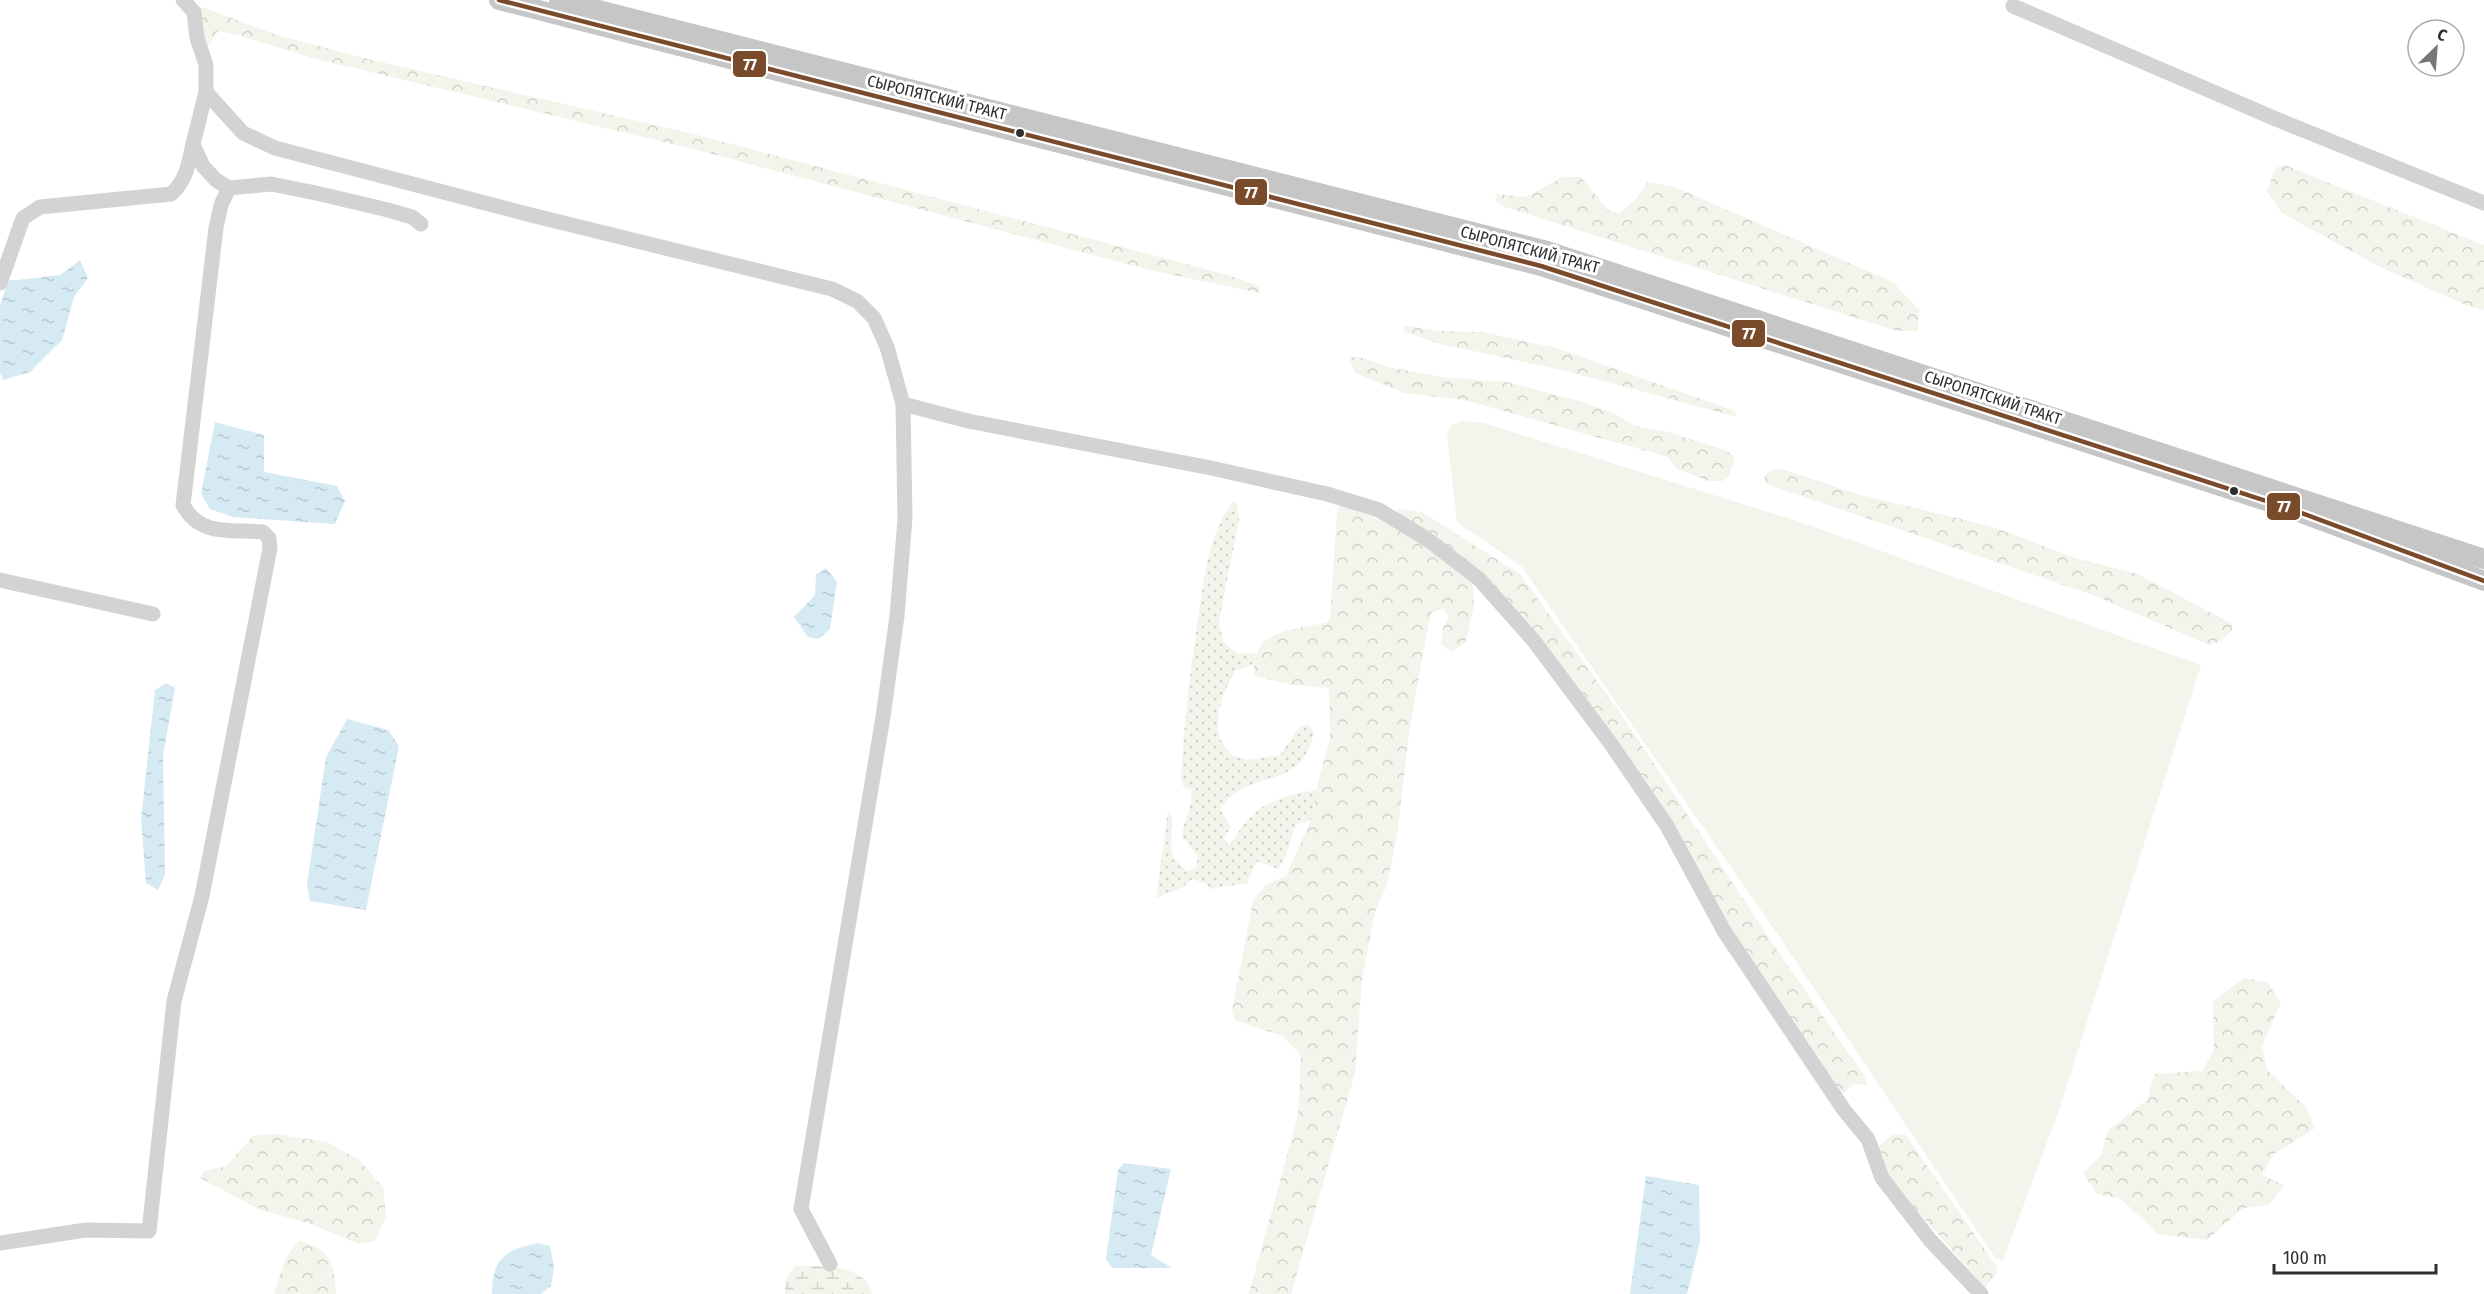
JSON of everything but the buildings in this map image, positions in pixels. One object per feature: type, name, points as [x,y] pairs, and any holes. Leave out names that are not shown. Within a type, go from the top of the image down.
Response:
[{"type":"main road","name":"СЫРОПЯТСКИЙ ТРАКТ","points":[[499,0],[1541,266],[2288,508],[2484,581]]},
{"type":"main road","name":"СЫРОПЯТСКИЙ ТРАКТ","points":[[559,0],[1547,251],[2484,559]]},
{"type":"street","points":[[0,283],[23,218],[40,207],[171,194],[180,187],[187,170],[206,92],[206,65],[197,38],[194,12],[183,0]]},
{"type":"street","points":[[2013,6],[2276,119],[2484,202]]},
{"type":"street","points":[[206,92],[243,133],[275,148],[536,217],[832,289],[857,301],[874,318],[887,347],[903,404],[905,518],[897,616],[852,910],[801,1209],[830,1264]]},
{"type":"street","points":[[193,144],[203,166],[216,180],[229,188],[278,185],[388,210],[412,218],[421,224]]},
{"type":"street","points":[[0,1243],[86,1230],[149,1231],[174,1001],[201,896],[270,548],[269,538],[263,532],[212,530],[191,520],[183,505],[216,228],[229,188]]},
{"type":"street","points":[[903,404],[968,421],[1200,465],[1327,494],[1379,510],[1426,539],[1479,579],[1534,641],[1611,744],[1667,826],[1729,939],[1838,1102],[1868,1139],[1882,1178],[1930,1240],[1981,1294]]},
{"type":"street","points":[[0,580],[153,614]]},
{"type":"green space","points":[[202,7],[277,35],[368,59],[686,132],[1228,275],[1259,286],[1260,293],[1149,270],[701,151],[312,58],[238,35],[218,31],[210,44],[206,44],[198,10]]},
{"type":"green space","points":[[2285,165],[2484,245],[2484,310],[2466,305],[2380,267],[2282,213],[2267,192],[2275,168]]},
{"type":"green space","points":[[1563,177],[1581,177],[1608,210],[1620,213],[1634,201],[1648,182],[1675,187],[1893,282],[1919,310],[1918,331],[1897,331],[1505,207],[1495,200],[1496,194],[1525,197]]},
{"type":"green space","points":[[1404,325],[1438,331],[1483,332],[1556,348],[1735,411],[1737,417],[1558,369],[1440,344],[1404,332]]},
{"type":"green space","points":[[1349,357],[1360,357],[1388,367],[1443,377],[1507,382],[1583,402],[1613,413],[1635,426],[1668,432],[1725,450],[1735,457],[1729,476],[1723,481],[1709,481],[1677,469],[1668,457],[1464,400],[1404,393],[1355,373]]},
{"type":"green space","points":[[1461,421],[1484,423],[1800,522],[2201,665],[2058,1113],[2003,1260],[1996,1259],[1774,929],[1522,567],[1457,522],[1447,435],[1452,425]]},
{"type":"green space","points":[[1779,468],[1857,494],[1990,526],[2075,558],[2138,574],[2232,624],[2232,631],[2220,641],[2210,645],[2090,594],[1766,484],[1764,477],[1768,472]]},
{"type":"green space","points":[[1233,502],[1237,504],[1239,520],[1219,621],[1223,642],[1238,654],[1256,653],[1253,665],[1235,671],[1228,685],[1219,711],[1219,736],[1233,756],[1249,760],[1280,755],[1300,726],[1309,725],[1314,733],[1307,752],[1298,765],[1286,773],[1245,788],[1232,796],[1220,809],[1231,827],[1224,838],[1228,845],[1252,815],[1268,804],[1287,796],[1317,790],[1311,820],[1297,824],[1278,869],[1257,861],[1247,883],[1210,889],[1205,883],[1192,879],[1183,887],[1156,898],[1168,811],[1172,815],[1172,848],[1176,861],[1189,871],[1196,867],[1198,857],[1182,837],[1192,796],[1191,790],[1183,786],[1181,778],[1186,718],[1202,588],[1208,558],[1218,528]]},
{"type":"green space","points":[[1340,505],[1410,535],[1457,566],[1472,578],[1474,605],[1466,642],[1451,652],[1441,644],[1443,628],[1449,617],[1443,609],[1432,612],[1428,626],[1410,726],[1397,835],[1387,885],[1375,912],[1362,979],[1355,1073],[1291,1294],[1249,1294],[1298,1115],[1301,1056],[1283,1036],[1236,1021],[1232,1011],[1253,901],[1267,884],[1286,876],[1311,820],[1318,782],[1330,739],[1329,688],[1292,685],[1254,676],[1255,660],[1266,640],[1276,634],[1328,622],[1337,512]]},
{"type":"green space","points":[[1399,509],[1422,512],[1520,574],[1621,714],[1779,953],[1866,1078],[1866,1085],[1853,1084],[1842,1095],[1727,928],[1665,815],[1498,591],[1396,512]]},
{"type":"green space","points":[[2244,978],[2267,982],[2281,1002],[2262,1046],[2267,1070],[2305,1106],[2315,1128],[2274,1154],[2262,1175],[2284,1185],[2269,1205],[2244,1208],[2207,1240],[2158,1234],[2121,1199],[2097,1194],[2083,1173],[2101,1155],[2108,1130],[2148,1099],[2154,1074],[2202,1071],[2214,1050],[2213,1001]]},
{"type":"green space","points":[[275,1134],[327,1142],[359,1160],[383,1187],[386,1216],[375,1241],[359,1244],[311,1224],[261,1210],[200,1178],[203,1172],[226,1166],[253,1136]]},
{"type":"green space","points":[[1905,1134],[1997,1267],[1997,1273],[1985,1287],[1885,1175],[1876,1148],[1892,1135]]},
{"type":"green space","points":[[299,1241],[310,1244],[325,1253],[332,1266],[336,1294],[274,1294],[286,1257]]},
{"type":"green space","points":[[795,1266],[840,1268],[851,1272],[868,1284],[872,1294],[785,1294],[785,1281]]},
{"type":"water","points":[[80,260],[88,278],[74,297],[62,340],[30,372],[3,380],[0,373],[0,305],[8,281],[60,275]]},
{"type":"water","points":[[215,422],[264,435],[264,472],[337,486],[345,501],[335,524],[233,517],[210,509],[201,494]]},
{"type":"water","points":[[826,568],[837,582],[830,629],[819,639],[808,637],[794,617],[815,595],[816,574]]},
{"type":"water","points":[[166,683],[175,688],[163,756],[165,875],[158,890],[146,883],[141,819],[155,690]]},
{"type":"water","points":[[347,719],[388,730],[399,746],[366,910],[310,901],[307,884],[326,757]]},
{"type":"water","points":[[1124,1163],[1171,1169],[1151,1255],[1172,1268],[1112,1268],[1106,1259],[1118,1170]]},
{"type":"water","points":[[1646,1176],[1699,1185],[1700,1242],[1687,1294],[1630,1294]]},
{"type":"water","points":[[538,1243],[550,1246],[554,1267],[551,1286],[541,1294],[492,1294],[495,1272],[503,1258],[517,1249]]},
{"type":"transit line","name":"77","points":[[499,0],[1541,266],[2288,508],[2484,581]]}]
